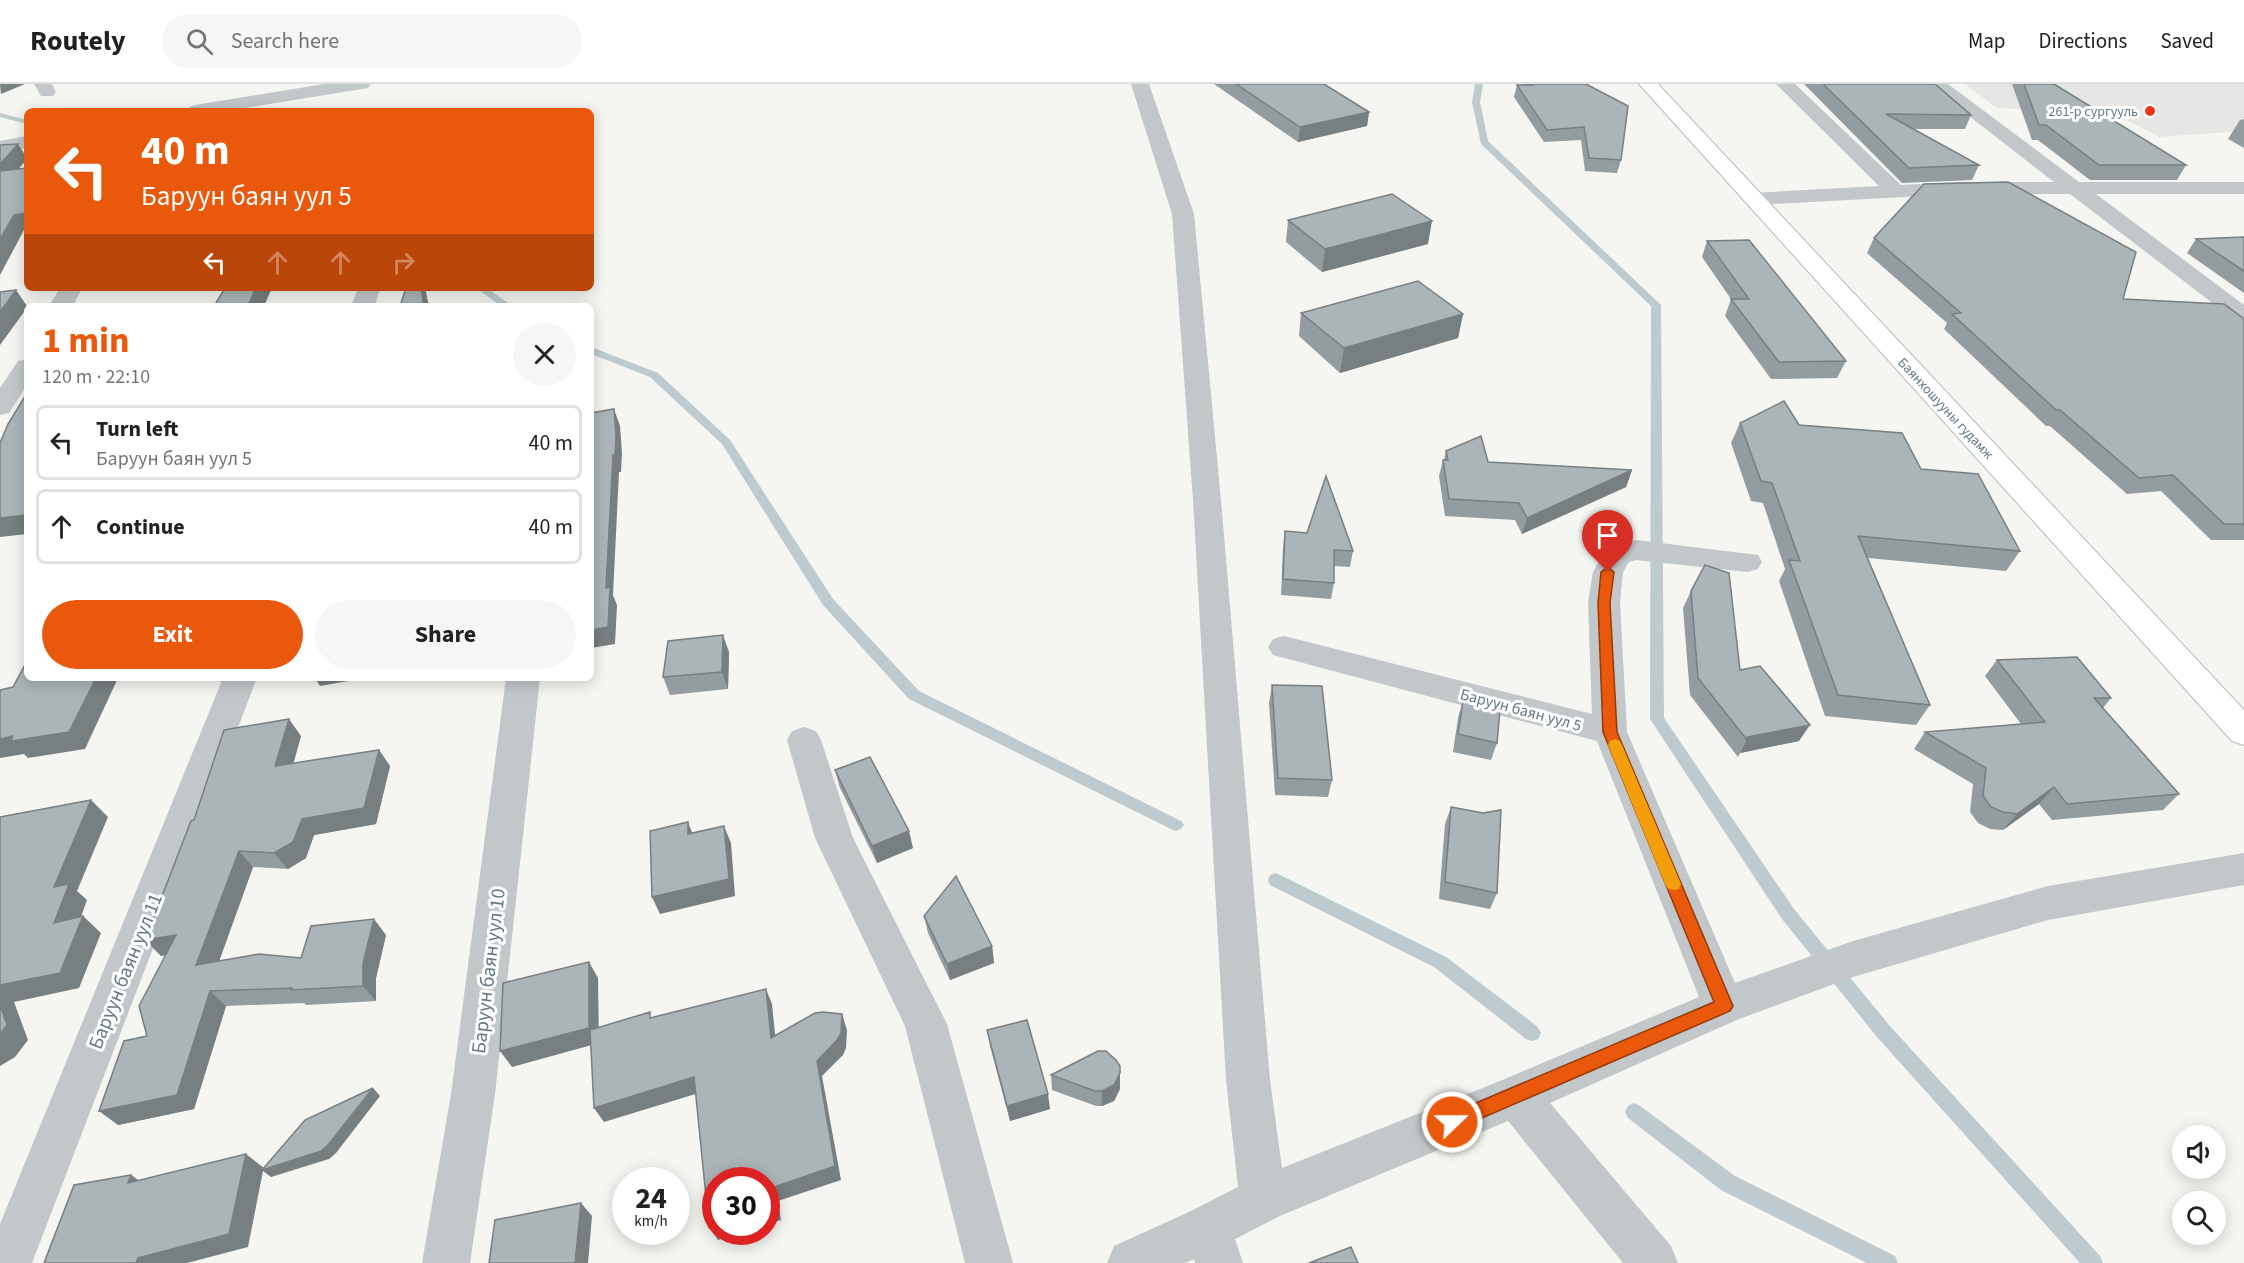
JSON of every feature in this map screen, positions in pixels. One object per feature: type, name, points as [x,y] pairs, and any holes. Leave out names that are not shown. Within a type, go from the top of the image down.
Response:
[{"type":"main road","name":"Баянхошууны гудамж","points":[[1648,84],[2244,732]]},
{"type":"street","points":[[208,108],[289,89],[362,84]]},
{"type":"street","points":[[1140,84],[1147,112],[1183,214],[1207,500],[1248,1080],[1263,1199]]},
{"type":"street","points":[[1785,84],[1896,192]]},
{"type":"street","points":[[1936,84],[2244,316]]},
{"type":"street","points":[[0,147],[24,143]]},
{"type":"street","points":[[1753,199],[1961,188],[2243,187]]},
{"type":"street","points":[[0,407],[24,371]]},
{"type":"street","points":[[1724,1006],[1610,732],[1604,603],[1608,572],[1617,555],[1636,550],[1747,562]]},
{"type":"street","name":"Баруун баян уул 5","points":[[1284,647],[1610,732]]},
{"type":"street","name":"Баруун баян уул 11","points":[[8,1263],[239,681]]},
{"type":"street","name":"Баруун баян уул 10","points":[[446,1263],[473,1094],[523,681]]},
{"type":"street","points":[[804,740],[834,838],[926,1024],[990,1263]]},
{"type":"street","points":[[1131,1263],[1214,1245],[1263,1199],[1516,1096],[1724,1006],[1853,958],[2048,903],[2244,869]]},
{"type":"street","points":[[1516,1096],[1654,1263]]},
{"type":"shaded area","name":"261-р сургууль","points":[[1965,84],[2244,84],[2244,131],[2159,137],[2116,114],[1997,108]]},
{"type":"building","points":[[1236,84],[1324,84],[1369,112],[1300,127]]},
{"type":"building","points":[[1586,84],[1628,106],[1621,160],[1589,158],[1584,127],[1547,130],[1517,85]]},
{"type":"building","points":[[1823,84],[1935,84],[1971,115],[1886,114],[1979,165],[1909,168]]},
{"type":"building","points":[[2024,84],[2054,84],[2186,165],[2099,165],[2046,125],[2039,125]]},
{"type":"building","points":[[18,144],[0,164],[0,145]]},
{"type":"building","points":[[24,168],[24,213],[14,215],[0,239],[0,171]]},
{"type":"building","points":[[2008,182],[2136,252],[2123,299],[2224,304],[2244,319],[2244,524],[2224,524],[2173,475],[2139,478],[2060,410],[2056,410],[1952,314],[1961,313],[1874,238],[1924,184]]},
{"type":"building","points":[[1392,194],[1432,221],[1325,249],[1288,220]]},
{"type":"building","points":[[2244,237],[2244,271],[2196,239]]},
{"type":"building","points":[[1749,240],[1846,361],[1779,362],[1731,299],[1749,299],[1707,241]]},
{"type":"building","points":[[1418,281],[1463,314],[1344,348],[1301,313]]},
{"type":"building","points":[[16,290],[0,312],[0,292]]},
{"type":"building","points":[[223,291],[255,291],[249,303],[216,303]]},
{"type":"building","points":[[405,291],[422,291],[424,303],[401,303]]},
{"type":"building","points":[[24,398],[24,515],[0,518],[0,443],[8,424]]},
{"type":"building","points":[[1784,401],[1799,425],[1902,433],[1921,469],[1978,474],[2020,551],[1858,536],[1930,705],[1838,695],[1789,560],[1800,561],[1772,483],[1761,481],[1740,423]]},
{"type":"building","points":[[614,409],[616,436],[606,588],[610,587],[608,627],[594,629],[594,412]]},
{"type":"building","points":[[1481,436],[1488,462],[1632,470],[1527,518],[1519,503],[1449,499],[1443,460],[1448,460],[1446,451]]},
{"type":"building","points":[[1326,476],[1353,551],[1334,550],[1334,583],[1283,579],[1285,531],[1307,533]]},
{"type":"building","points":[[1705,565],[1729,573],[1740,670],[1760,666],[1810,725],[1747,737],[1747,740],[1698,678],[1691,591]]},
{"type":"building","points":[[723,635],[722,672],[663,677],[668,641]]},
{"type":"building","points":[[2077,657],[2111,698],[2094,698],[2179,794],[2067,804],[2054,787],[2017,814],[1991,807],[1983,796],[1986,768],[1925,732],[2045,722],[1997,660]]},
{"type":"building","points":[[24,667],[24,681],[94,681],[69,732],[11,741],[13,736],[0,739],[0,690],[13,687]]},
{"type":"building","points":[[1272,685],[1322,686],[1332,780],[1278,778]]},
{"type":"building","points":[[1463,701],[1500,709],[1497,743],[1458,734]]},
{"type":"building","points":[[289,719],[275,766],[379,750],[364,808],[302,819],[293,842],[274,853],[239,851],[196,965],[259,954],[301,958],[311,926],[374,919],[363,963],[363,986],[210,991],[177,1095],[99,1111],[124,1041],[147,1036],[139,1006],[176,935],[145,940],[191,821],[194,820],[224,730]]},
{"type":"building","points":[[870,757],[909,831],[872,846],[835,770]]},
{"type":"building","points":[[91,800],[54,887],[69,884],[54,923],[83,916],[60,973],[0,985],[0,817]]},
{"type":"building","points":[[1451,807],[1483,813],[1501,810],[1497,893],[1445,882]]},
{"type":"building","points":[[688,822],[688,834],[724,826],[729,879],[652,897],[650,831]]},
{"type":"building","points":[[956,876],[992,946],[947,964],[924,916]]},
{"type":"building","points":[[589,962],[589,1028],[500,1051],[503,983]]},
{"type":"building","points":[[766,989],[771,1038],[815,1013],[842,1014],[841,1033],[817,1061],[835,1166],[780,1185],[780,1167],[703,1167],[694,1077],[594,1108],[590,1030],[650,1012],[650,1018]]},
{"type":"building","points":[[0,1005],[7,1025],[0,1034]]},
{"type":"building","points":[[1027,1020],[1048,1094],[1007,1106],[987,1030]]},
{"type":"building","points":[[1098,1051],[1106,1051],[1120,1066],[1120,1073],[1114,1085],[1102,1091],[1095,1091],[1051,1075]]},
{"type":"building","points":[[373,1088],[321,1151],[262,1170],[305,1120]]},
{"type":"building","points":[[246,1154],[229,1234],[138,1258],[136,1263],[44,1263],[74,1185],[131,1175],[128,1183]]},
{"type":"building","points":[[581,1203],[575,1263],[489,1263],[495,1220]]},
{"type":"building","points":[[1351,1247],[1358,1263],[1309,1263]]},
{"type":"waterway","points":[[1479,84],[1476,102],[1484,142],[1656,305],[1657,719],[1788,914],[1883,1031],[2093,1263]]},
{"type":"waterway","points":[[0,115],[24,121]]},
{"type":"waterway","points":[[485,291],[503,303]]},
{"type":"waterway","points":[[594,351],[654,375],[726,442],[828,602],[914,695],[1176,825]]},
{"type":"waterway","points":[[1276,880],[1440,962],[1532,1033]]},
{"type":"waterway","points":[[1634,1112],[1728,1183],[1888,1263]]},
{"type":"slow traffic","points":[[1615,745],[1673,884]]},
{"type":"place","name":"261-р сургууль","points":[[2150,111]]},
{"type":"route","points":[[1452,1122],[1724,1006],[1610,732],[1604,603],[1608,572]]}]
